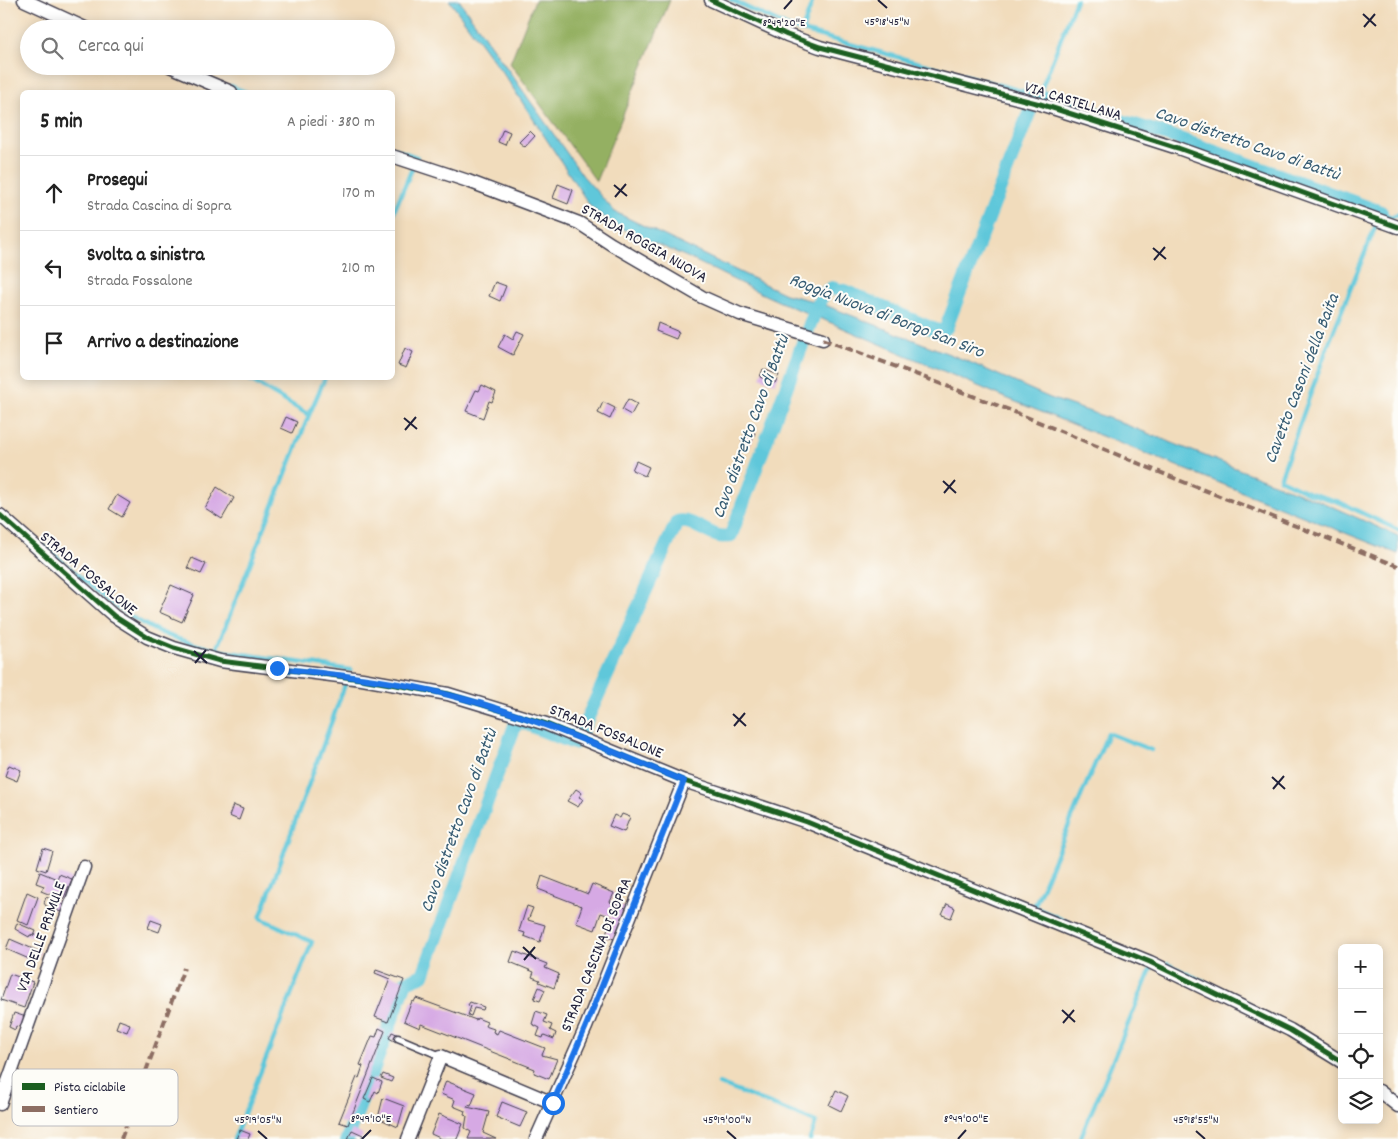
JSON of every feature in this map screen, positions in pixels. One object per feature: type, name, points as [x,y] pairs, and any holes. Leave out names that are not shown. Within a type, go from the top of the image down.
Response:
[{"type":"street","points":[[24,0],[67,20]]},
{"type":"street","name":"VIA CASTELLANA","points":[[711,0],[787,35],[820,47],[1034,103],[1178,148],[1397,226]]},
{"type":"street","points":[[191,75],[226,90]]},
{"type":"street","name":"STRADA ROGGIA NUOVA","points":[[395,157],[579,223],[702,297],[749,317],[812,335]]},
{"type":"street","name":"STRADA FOSSALONE","points":[[0,515],[114,616],[147,637],[174,648],[220,662],[362,678],[448,694],[546,724],[684,781],[807,822],[1154,964],[1290,1030],[1338,1060]]},
{"type":"street","name":"STRADA CASCINA DI SOPRA","points":[[536,1139],[586,1026],[684,781]]},
{"type":"street","name":"VIA DELLE PRIMULE","points":[[12,1069],[84,867]]},
{"type":"street","points":[[408,1139],[440,1056],[553,1103]]},
{"type":"street","name":"VIA DELLE PRIMULE","points":[[0,1104],[12,1070]]},
{"type":"street","points":[[1383,1094],[1398,1106]]},
{"type":"lane","points":[[398,1038],[440,1056]]},
{"type":"green space","points":[[535,0],[670,0],[596,181],[510,63]]},
{"type":"water","points":[[449,0],[459,0],[583,176],[615,212],[785,294],[818,302],[812,315],[624,229],[590,206],[507,79]]},
{"type":"water","points":[[820,303],[967,361],[1050,398],[1114,420],[1324,503],[1398,536],[1398,554],[1006,398],[815,316]]},
{"type":"building","points":[[503,129],[510,132],[505,145],[498,142]]},
{"type":"building","points":[[530,131],[535,136],[525,147],[519,142]]},
{"type":"building","points":[[558,184],[573,190],[568,204],[553,198]]},
{"type":"building","points":[[495,282],[506,286],[500,301],[489,296]]},
{"type":"building","points":[[658,323],[679,332],[676,339],[656,331]]},
{"type":"building","points":[[517,331],[524,334],[513,355],[498,347],[505,334],[513,339]]},
{"type":"building","points":[[405,348],[413,352],[406,368],[398,365]]},
{"type":"building","points":[[763,369],[779,375],[775,383],[760,377]]},
{"type":"building","points":[[482,385],[496,392],[492,402],[489,401],[483,418],[466,411],[476,390],[479,391]]},
{"type":"building","points":[[628,399],[637,404],[631,415],[622,410]]},
{"type":"building","points":[[603,402],[615,408],[610,419],[598,413]]},
{"type":"building","points":[[286,417],[297,422],[292,433],[281,428]]},
{"type":"building","points":[[747,429],[755,433],[750,445],[741,441]]},
{"type":"building","points":[[636,461],[649,467],[645,476],[632,470]]},
{"type":"building","points":[[217,487],[234,498],[222,519],[205,508]]},
{"type":"building","points":[[117,495],[130,503],[122,517],[109,509]]},
{"type":"building","points":[[192,558],[206,564],[201,574],[187,568]]},
{"type":"building","points":[[171,585],[194,595],[182,622],[159,612]]},
{"type":"building","points":[[9,765],[21,770],[17,781],[5,776]]},
{"type":"building","points":[[576,789],[582,793],[579,797],[583,799],[578,807],[567,801]]},
{"type":"building","points":[[233,805],[243,809],[239,820],[229,816]]},
{"type":"building","points":[[622,814],[630,817],[624,832],[609,826],[614,815],[620,818]]},
{"type":"building","points":[[43,848],[52,851],[46,871],[37,868]]},
{"type":"building","points":[[40,872],[57,879],[59,874],[72,879],[63,900],[41,891],[44,886],[36,883]]},
{"type":"building","points":[[542,876],[588,894],[592,884],[614,893],[610,902],[626,908],[614,939],[605,936],[612,917],[601,913],[595,930],[576,923],[582,906],[538,889]]},
{"type":"building","points":[[27,892],[38,897],[28,925],[17,920]]},
{"type":"building","points":[[46,897],[64,905],[61,912],[46,906],[44,903]]},
{"type":"building","points":[[947,904],[955,908],[951,918],[942,915]]},
{"type":"building","points":[[527,906],[533,908],[528,920],[545,925],[540,942],[524,936],[525,933],[519,931]]},
{"type":"building","points":[[151,920],[162,924],[159,932],[148,928]]},
{"type":"building","points":[[17,923],[36,931],[34,936],[30,935],[29,937],[15,929]]},
{"type":"building","points":[[10,939],[40,952],[36,962],[6,949]]},
{"type":"building","points":[[514,951],[547,964],[545,968],[559,974],[554,988],[532,977],[534,972],[510,962]]},
{"type":"building","points":[[376,970],[404,980],[388,1022],[375,1017],[390,979],[375,973]]},
{"type":"building","points":[[10,974],[33,982],[24,1008],[1,1000]]},
{"type":"building","points":[[539,987],[545,990],[540,1001],[534,999]]},
{"type":"building","points":[[416,998],[476,1020],[477,1018],[487,1022],[485,1026],[494,1029],[493,1032],[497,1034],[499,1030],[545,1048],[542,1055],[557,1059],[549,1079],[534,1073],[535,1069],[421,1024],[420,1028],[404,1021],[412,1001],[414,1002]]},
{"type":"building","points":[[470,1002],[484,1007],[483,1010],[474,1008],[471,1016],[468,1015],[471,1006],[468,1005]]},
{"type":"building","points":[[536,1011],[547,1015],[544,1022],[552,1025],[550,1030],[556,1033],[554,1039],[544,1035],[543,1038],[537,1036],[540,1028],[532,1024]]},
{"type":"building","points":[[14,1013],[26,1017],[22,1028],[16,1026],[15,1030],[9,1027]]},
{"type":"building","points":[[119,1020],[130,1024],[127,1032],[116,1028]]},
{"type":"building","points":[[379,1028],[385,1031],[348,1125],[339,1122],[357,1077],[359,1078],[363,1066],[360,1065],[372,1036],[376,1037]]},
{"type":"building","points":[[392,1032],[399,1035],[396,1042],[389,1038]]},
{"type":"building","points":[[383,1074],[393,1078],[391,1082],[381,1078]]},
{"type":"building","points":[[373,1078],[382,1082],[378,1093],[375,1091],[370,1102],[364,1099]]},
{"type":"building","points":[[446,1081],[476,1093],[471,1106],[468,1105],[467,1107],[489,1112],[483,1133],[496,1139],[468,1139],[471,1132],[465,1128],[467,1116],[464,1115],[465,1111],[453,1106],[455,1100],[441,1094]]},
{"type":"building","points":[[836,1090],[848,1096],[841,1111],[829,1105]]},
{"type":"building","points":[[383,1098],[404,1106],[398,1127],[378,1118]]},
{"type":"building","points":[[502,1102],[527,1112],[520,1127],[496,1117]]},
{"type":"building","points":[[439,1114],[463,1124],[457,1139],[442,1139],[431,1134]]},
{"type":"building","points":[[240,1130],[250,1134],[248,1139],[236,1139]]},
{"type":"building","points":[[352,1130],[363,1135],[361,1139],[348,1139]]},
{"type":"waterway","points":[[731,0],[788,27],[1036,95]]},
{"type":"waterway","points":[[802,31],[813,0]]},
{"type":"waterway","points":[[1039,95],[1076,0]]},
{"type":"waterway","name":"Cavo distretto Cavo di Battù","points":[[231,86],[241,90]]},
{"type":"waterway","name":"Cavo distretto Cavo di Battù","points":[[347,1139],[406,982],[423,975],[517,720],[574,743],[577,741],[677,522],[691,523],[718,536],[731,535],[810,324],[821,298],[827,291],[832,288],[844,291],[940,332],[946,328],[1036,95],[1174,137],[1381,212]]},
{"type":"waterway","name":"Cavo distretto Cavo di Battù","points":[[395,149],[417,157],[395,209]]},
{"type":"waterway","name":"Cavetto Casoni della Baita","points":[[1380,216],[1381,212],[1391,217],[1398,214]]},
{"type":"waterway","name":"Cavetto Casoni della Baita","points":[[1376,225],[1328,345],[1280,479],[1309,493],[1339,502],[1398,530]]},
{"type":"waterway","name":"Cavo distretto Cavo di Battù","points":[[250,380],[309,415],[216,650],[351,670]]},
{"type":"waterway","name":"Cavo distretto Cavo di Battù","points":[[309,415],[324,380]]},
{"type":"waterway","name":"Cavo distretto Cavo di Battù","points":[[44,546],[130,616],[152,629],[216,650]]},
{"type":"waterway","name":"Cavo distretto Cavo di Battù","points":[[234,1139],[312,942],[260,918],[346,682]]},
{"type":"waterway","name":"Cavo distretto Cavo di Battù","points":[[1070,923],[1034,907],[1108,733],[1151,750]]},
{"type":"waterway","points":[[1018,902],[1034,907]]},
{"type":"waterway","name":"Cavo distretto Cavo di Battù","points":[[1080,1139],[1153,964]]},
{"type":"waterway","points":[[1167,964],[1248,1003]]},
{"type":"waterway","name":"Cavo distretto Cavo di Battù","points":[[719,1084],[816,1122],[810,1139]]},
{"type":"marked path","points":[[823,339],[1007,409],[1181,481],[1398,566]]},
{"type":"marked path","points":[[147,1069],[184,968]]},
{"type":"marked path","points":[[121,1139],[126,1126]]},
{"type":"cycle path","points":[[711,0],[787,35],[820,47],[1040,104],[1178,148],[1398,227]]},
{"type":"cycle path","points":[[0,515],[114,616],[147,637],[174,648],[220,661],[362,679],[448,694],[546,724],[684,781],[807,822],[1150,962],[1290,1030],[1338,1060]]},
{"type":"route","points":[[277,668],[362,678],[448,694],[546,724],[684,781],[586,1026],[553,1103]]},
{"type":"water label","name":"Roggia Nuova di Borgo San Siro","points":[[886,317]]}]
